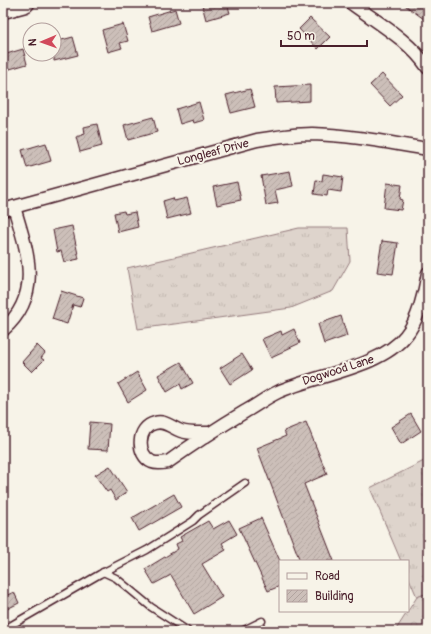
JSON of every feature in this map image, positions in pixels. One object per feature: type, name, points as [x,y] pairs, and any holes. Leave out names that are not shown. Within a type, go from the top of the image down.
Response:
[{"type":"street","points":[[3,9],[25,3]]},
{"type":"street","points":[[351,3],[404,42],[428,68]]},
{"type":"street","name":"Longleaf Drive","points":[[9,208],[257,140],[284,136],[311,134],[334,135],[428,149]]},
{"type":"street","points":[[3,330],[16,315],[24,301],[28,287],[30,269],[28,253],[9,208]]},
{"type":"street","name":"Dogwood Lane","points":[[209,433],[192,434],[162,422],[155,423],[147,426],[142,433],[140,440],[141,448],[146,457],[152,462],[168,462],[209,433],[277,392],[378,357],[394,347],[407,335],[418,312],[425,290],[428,273]]},
{"type":"lane","points":[[3,630],[103,572],[147,550],[193,521],[199,515],[245,483]]},
{"type":"lane","points":[[103,572],[116,578],[151,607],[188,631]]},
{"type":"lane","points":[[242,631],[262,621]]},
{"type":"green space","points":[[299,228],[348,228],[350,261],[333,291],[291,308],[138,329],[127,268]]},
{"type":"green space","points":[[428,459],[428,593],[417,597],[409,578],[409,560],[401,560],[370,488]]},
{"type":"green space","points":[[428,593],[428,631],[395,631],[407,612],[409,612],[409,609],[417,597]]},
{"type":"building","points":[[211,3],[227,3],[230,13],[206,20],[202,5]]},
{"type":"building","points":[[402,3],[428,3],[428,22]]},
{"type":"building","points":[[175,9],[179,23],[152,31],[148,17]]},
{"type":"building","points":[[310,18],[330,37],[318,49],[299,29]]},
{"type":"building","points":[[123,24],[128,41],[120,43],[122,48],[108,52],[102,30]]},
{"type":"building","points":[[73,37],[78,55],[62,59],[62,40]]},
{"type":"building","points":[[22,49],[22,62],[26,62],[27,64],[3,71],[3,55]]},
{"type":"building","points":[[382,74],[402,95],[390,106],[370,85]]},
{"type":"building","points":[[310,85],[310,101],[276,103],[275,87]]},
{"type":"building","points":[[250,89],[255,107],[231,113],[226,95]]},
{"type":"building","points":[[199,102],[204,120],[194,123],[193,120],[180,124],[176,109]]},
{"type":"building","points":[[153,117],[157,132],[128,140],[124,125]]},
{"type":"building","points":[[97,124],[102,146],[80,152],[76,137],[85,134],[84,127]]},
{"type":"building","points":[[46,143],[51,161],[27,168],[22,150]]},
{"type":"building","points":[[290,171],[293,186],[275,190],[278,203],[266,205],[261,176]]},
{"type":"building","points":[[323,174],[343,177],[341,192],[328,190],[327,196],[314,194],[316,180],[322,181]]},
{"type":"building","points":[[237,182],[241,200],[217,205],[213,187]]},
{"type":"building","points":[[387,183],[402,185],[400,199],[403,200],[401,210],[384,208]]},
{"type":"building","points":[[173,198],[174,201],[187,198],[191,213],[167,219],[163,201]]},
{"type":"building","points":[[124,211],[125,214],[135,212],[138,227],[118,232],[114,213]]},
{"type":"building","points":[[72,226],[79,259],[64,262],[61,251],[57,252],[53,230]]},
{"type":"building","points":[[382,241],[398,243],[393,274],[377,272]]},
{"type":"building","points":[[61,291],[83,298],[80,307],[73,305],[67,324],[52,319]]},
{"type":"building","points":[[341,316],[347,336],[324,344],[318,324]]},
{"type":"building","points":[[294,329],[300,343],[271,358],[262,339],[281,331],[282,335]]},
{"type":"building","points":[[37,345],[45,353],[41,358],[44,360],[32,372],[22,362]]},
{"type":"building","points":[[242,354],[252,370],[230,384],[220,368]]},
{"type":"building","points":[[181,362],[193,383],[182,389],[180,384],[167,392],[158,375]]},
{"type":"building","points":[[137,372],[147,390],[128,402],[118,384]]},
{"type":"building","points":[[411,414],[421,431],[401,444],[391,427]]},
{"type":"building","points":[[90,422],[110,424],[108,450],[88,449]]},
{"type":"building","points":[[306,422],[327,474],[304,484],[334,560],[300,560],[257,448],[286,436],[284,431]]},
{"type":"building","points":[[110,466],[127,492],[116,500],[110,490],[107,492],[95,475]]},
{"type":"building","points":[[174,494],[181,507],[139,531],[132,518]]},
{"type":"building","points":[[261,518],[280,560],[279,586],[268,591],[239,528]]},
{"type":"building","points":[[229,520],[237,534],[222,543],[226,550],[202,564],[222,597],[194,614],[171,575],[154,584],[145,569],[178,549],[176,544],[182,541],[180,537],[208,521],[213,529]]},
{"type":"building","points":[[14,592],[19,603],[3,611],[3,597]]}]
